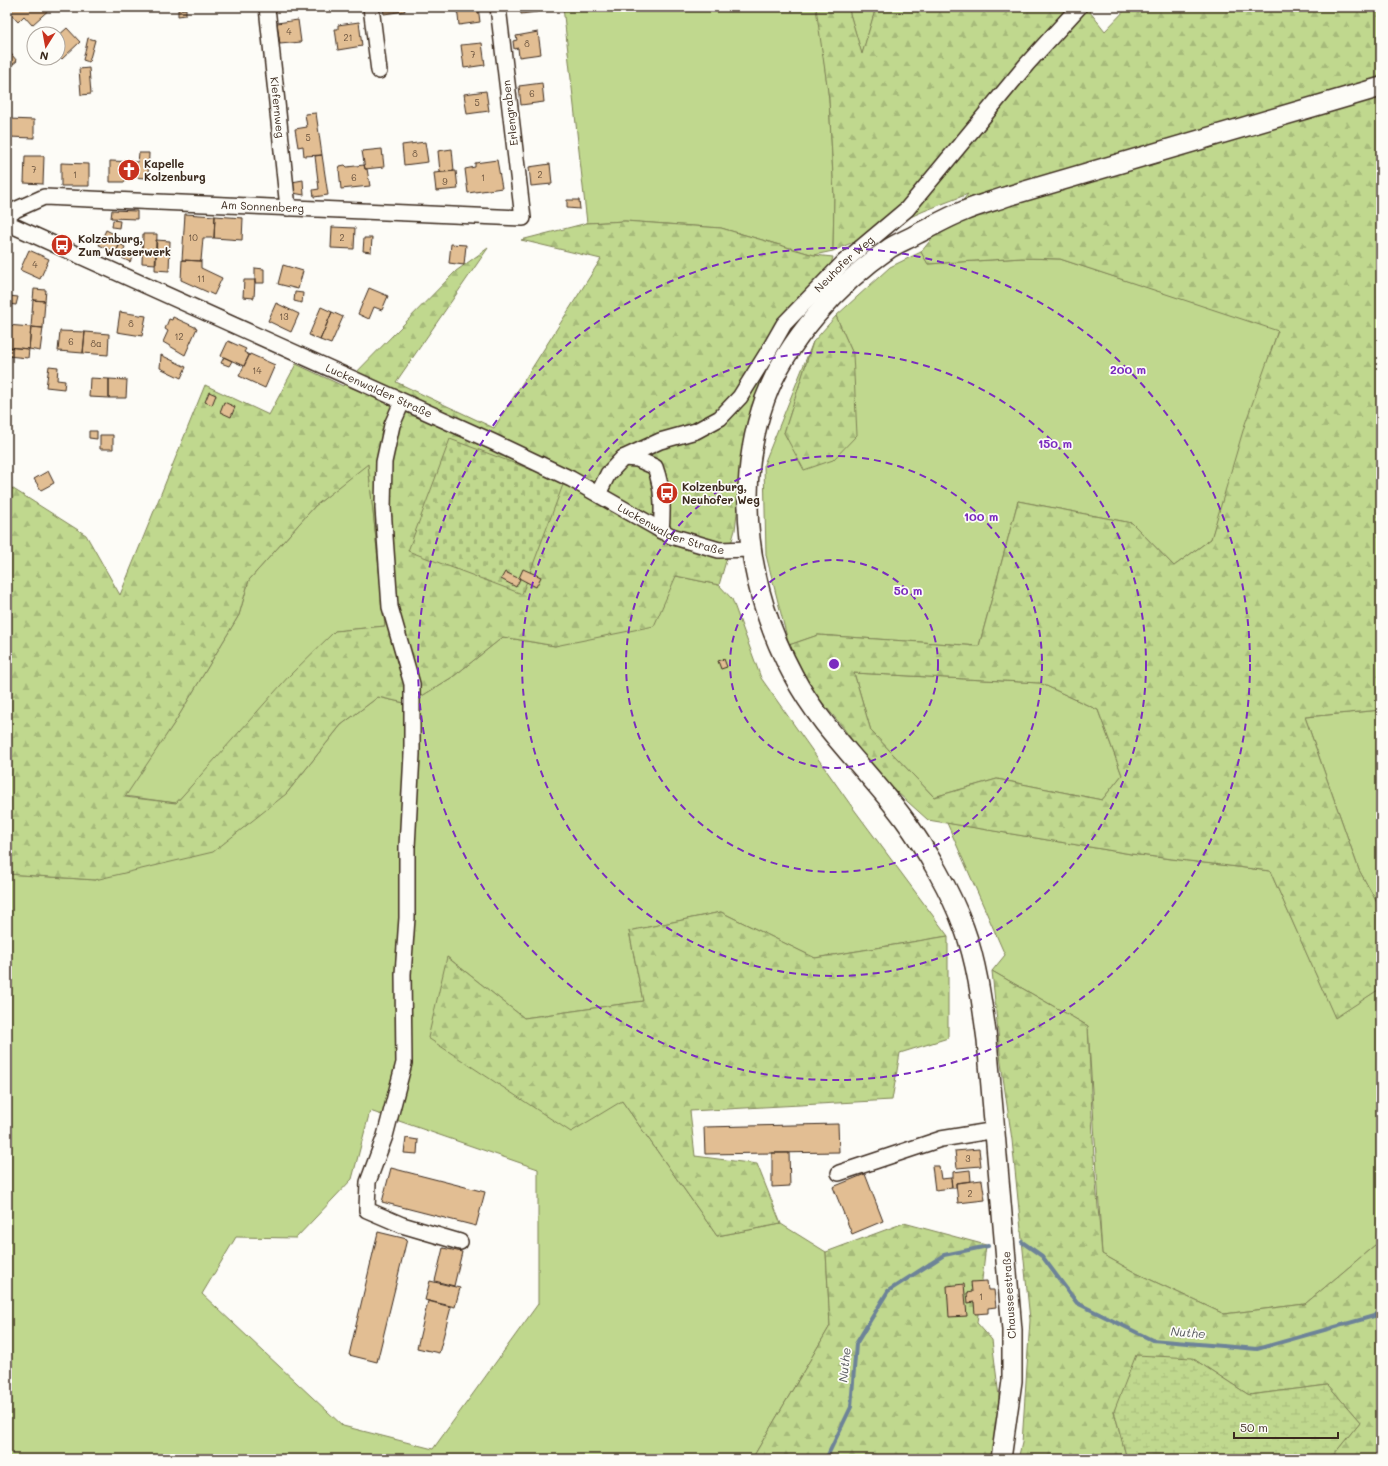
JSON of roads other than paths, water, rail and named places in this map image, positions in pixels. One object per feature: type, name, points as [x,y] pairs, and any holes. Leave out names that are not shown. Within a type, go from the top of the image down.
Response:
[{"type":"main road","name":"Chausseestraße","points":[[1001,1459],[1012,1381],[1012,1330],[988,1040],[970,947],[964,926],[934,866],[904,819],[825,724],[793,676],[766,617],[750,549],[747,517],[751,454],[765,398],[789,351],[816,316],[850,280],[891,247],[962,211],[1008,196],[1381,87]]},
{"type":"street","name":"Kiefernweg","points":[[267,7],[288,208]]},
{"type":"street","points":[[371,7],[379,71]]},
{"type":"street","name":"Erlengraben","points":[[498,7],[523,218]]},
{"type":"street","name":"Neuhofer Weg","points":[[598,494],[608,474],[623,458],[660,441],[696,431],[720,418],[740,397],[784,324],[844,262],[907,209],[1027,64],[1079,7]]},
{"type":"street","name":"Am Sonnenberg","points":[[9,225],[15,210],[44,197],[523,218]]},
{"type":"street","name":"Luckenwalder Straße","points":[[9,225],[493,442],[598,494],[661,531],[719,550],[750,549]]},
{"type":"street","points":[[402,402],[392,426],[384,462],[383,508],[390,608],[412,684],[412,754],[407,847],[407,918],[403,974],[404,1063],[385,1136],[368,1182],[367,1210],[402,1225],[460,1242]]},
{"type":"street","points":[[623,458],[637,459],[655,467],[660,482],[663,509],[661,531]]},
{"type":"street","points":[[839,1173],[941,1139],[996,1130]]},
{"type":"waterway","name":"Nuthe","points":[[1022,1242],[1042,1256],[1077,1303],[1152,1340],[1257,1349],[1374,1316],[1381,1309]]},
{"type":"waterway","name":"Nuthe","points":[[826,1459],[851,1407],[856,1344],[888,1291],[944,1255],[988,1246]]},
{"type":"place","name":"Kapelle Kolzenburg","points":[[129,170]]},
{"type":"place","name":"Kolzenburg, Zum Wasserwerk","points":[[62,245]]},
{"type":"place","name":"Kolzenburg, Neuhofer Weg","points":[[667,493]]}]
